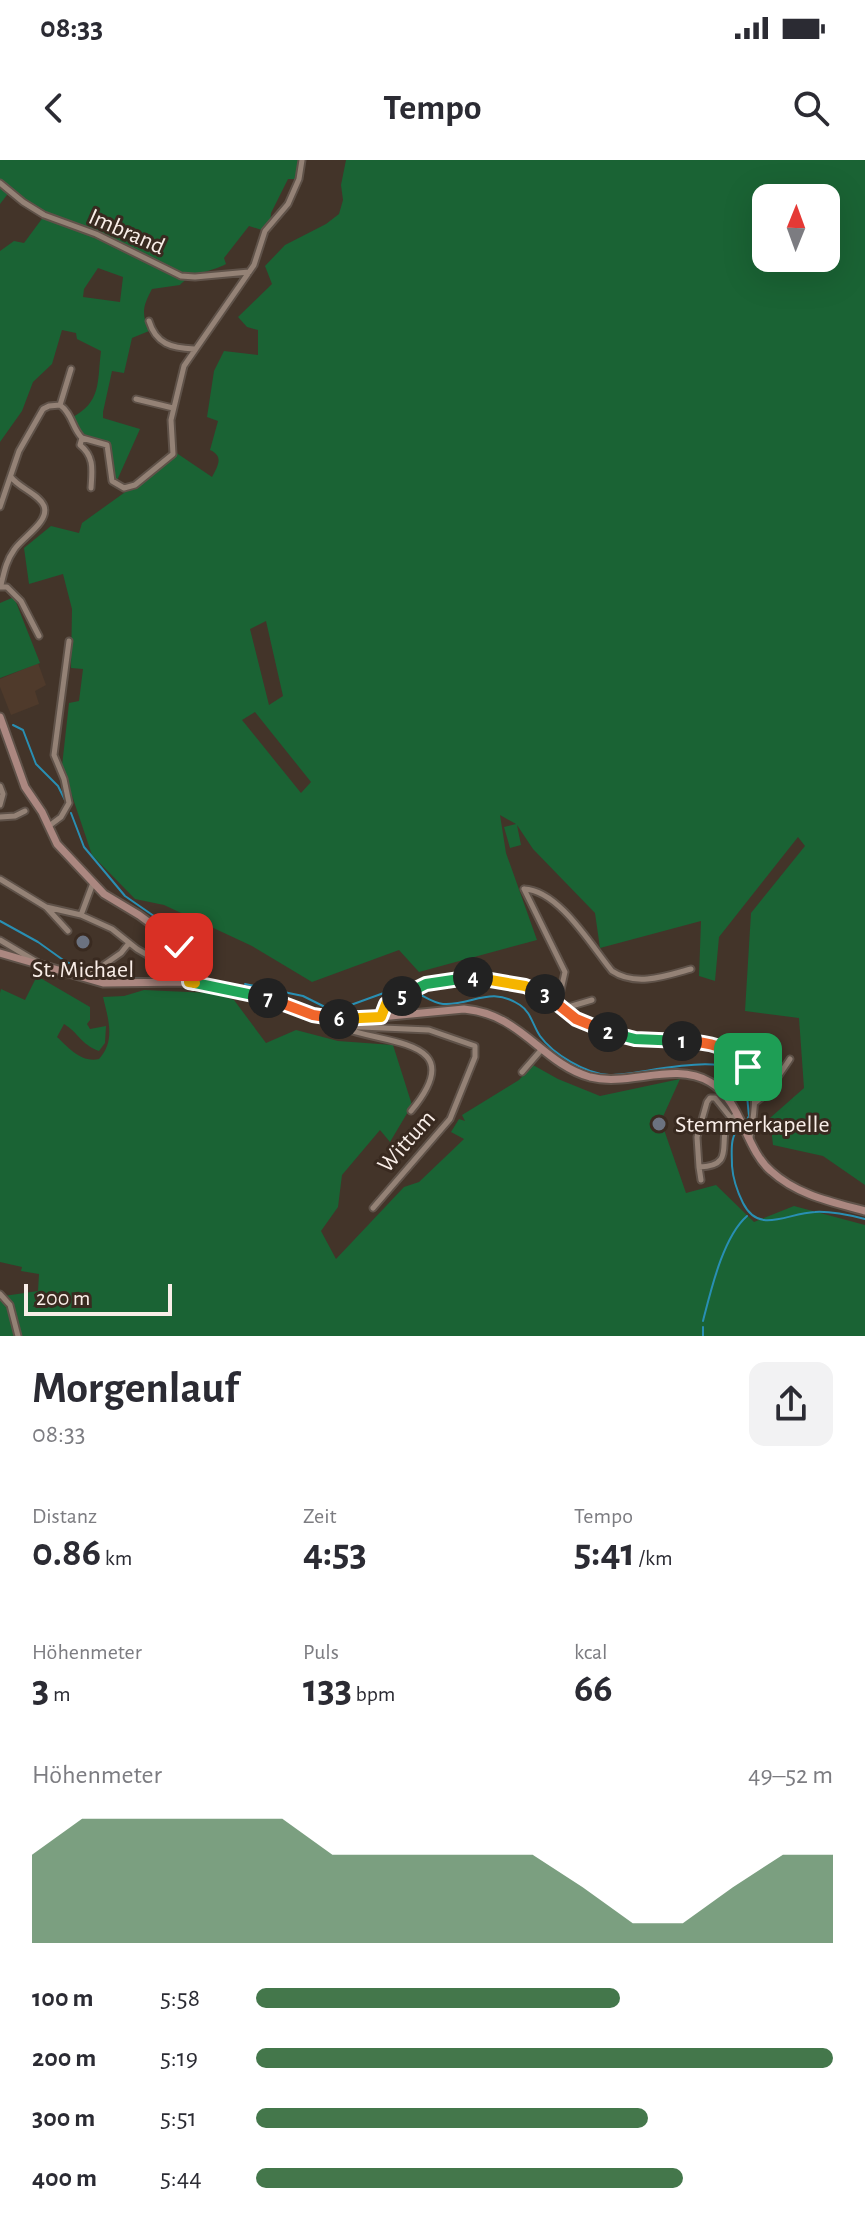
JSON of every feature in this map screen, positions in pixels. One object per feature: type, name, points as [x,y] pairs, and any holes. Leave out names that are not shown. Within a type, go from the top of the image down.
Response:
[{"type":"main road","points":[[0,717],[25,787],[57,844],[112,900],[165,932],[188,960],[189,982]]},
{"type":"main road","points":[[0,953],[85,978],[117,983],[189,982],[252,994],[330,1019],[479,1010],[512,1024],[568,1068],[605,1080],[692,1074],[709,1081],[720,1090],[769,1170],[816,1197],[865,1211]]},
{"type":"street","points":[[0,507],[19,451],[36,419],[49,406],[60,405],[68,412],[82,438],[107,445],[112,481],[120,488],[132,487],[173,454],[171,427],[180,376],[195,349],[254,265],[265,231],[288,204],[299,179],[302,160]]},
{"type":"street","name":"Imbrand","points":[[0,183],[44,215],[96,234],[181,276],[250,271]]},
{"type":"street","points":[[149,321],[152,332],[163,343],[195,349]]},
{"type":"street","points":[[60,405],[71,369]]},
{"type":"street","points":[[136,399],[173,408]]},
{"type":"street","points":[[82,438],[80,445],[90,455],[92,464],[91,488]]},
{"type":"street","points":[[11,477],[43,503],[45,509],[44,517],[3,562],[1,586],[12,590],[21,601],[39,636]]},
{"type":"street","points":[[49,826],[61,817],[69,803],[54,755],[69,641]]},
{"type":"street","points":[[0,786],[3,794],[0,805]]},
{"type":"street","points":[[0,817],[15,816],[25,811]]},
{"type":"street","points":[[0,879],[46,907],[68,931]]},
{"type":"street","points":[[81,915],[93,883]]},
{"type":"street","points":[[558,1003],[565,972],[524,889],[533,890],[563,911],[618,975],[646,979],[691,969]]},
{"type":"street","points":[[46,907],[81,915],[112,929],[168,967],[179,966],[188,960]]},
{"type":"street","points":[[0,940],[43,965]]},
{"type":"street","points":[[85,978],[121,953],[129,943]]},
{"type":"street","points":[[381,1017],[386,1004],[415,989],[469,976],[525,986],[544,993],[584,1024],[625,1037],[719,1045],[735,1053],[748,1067],[755,1086],[756,1103],[750,1139]]},
{"type":"street","points":[[564,1008],[592,1000]]},
{"type":"street","points":[[330,1019],[338,1026],[408,1044],[427,1056],[432,1068],[430,1081],[411,1111]]},
{"type":"street","name":"Wittum","points":[[338,1026],[429,1030],[475,1046],[475,1057],[450,1119],[373,1208]]},
{"type":"street","points":[[522,1072],[543,1048]]},
{"type":"street","points":[[756,1103],[767,1093],[790,1059]]},
{"type":"street","points":[[699,1167],[720,1164],[724,1154],[725,1127],[736,1117],[715,1098],[710,1098],[699,1127],[699,1167],[701,1180]]},
{"type":"street","points":[[0,1294],[10,1305],[18,1336]]},
{"type":"shaded area","points":[[38,663],[46,685],[35,691],[39,704],[11,715],[0,679]]},
{"type":"green space","points":[[0,160],[302,160],[299,179],[288,179],[265,231],[249,226],[224,258],[226,264],[180,285],[152,289],[144,310],[149,331],[132,338],[124,373],[112,371],[103,412],[103,418],[140,429],[115,485],[107,445],[82,438],[71,418],[93,398],[101,351],[77,339],[76,333],[62,330],[52,364],[33,382],[22,411],[0,442],[0,251],[14,241],[24,243],[44,216],[10,191],[0,204]],"holes":[[[98,268],[123,277],[120,302],[83,297],[84,289]]]},
{"type":"green space","points":[[346,160],[865,160],[865,1185],[823,1156],[773,1145],[770,1118],[804,1088],[799,1018],[745,1011],[751,913],[805,846],[798,837],[719,937],[715,981],[699,976],[701,921],[600,948],[595,913],[533,849],[517,825],[521,845],[510,848],[504,827],[516,824],[500,815],[506,853],[537,940],[419,972],[399,950],[312,982],[252,946],[164,905],[135,899],[92,855],[62,766],[69,703],[79,701],[83,669],[71,668],[72,609],[63,574],[29,584],[24,548],[51,526],[79,533],[82,523],[175,452],[212,477],[218,458],[210,450],[218,421],[207,417],[214,371],[224,351],[258,355],[258,330],[247,327],[238,317],[272,284],[265,266],[285,245],[339,214],[343,200],[341,185]],"holes":[[[266,621],[283,696],[269,705],[250,629]],[[255,712],[311,782],[301,793],[242,720]]]},
{"type":"green space","points":[[14,597],[40,663],[0,678],[0,603]]},
{"type":"green space","points":[[37,976],[90,1007],[87,1024],[90,1029],[106,1026],[105,1043],[99,1051],[64,1024],[57,1037],[76,1054],[87,1059],[99,1059],[108,1045],[109,1029],[103,997],[124,996],[144,990],[211,993],[234,1000],[266,1043],[296,1030],[338,1041],[393,1045],[412,1105],[390,1142],[380,1130],[342,1175],[338,1207],[321,1231],[336,1259],[404,1187],[419,1182],[464,1139],[451,1132],[459,1119],[465,1121],[462,1115],[519,1080],[533,1065],[600,1096],[680,1079],[661,1121],[686,1193],[716,1185],[754,1222],[794,1206],[865,1225],[865,1336],[0,1336],[0,1294],[38,1291],[39,1274],[21,1271],[22,1267],[0,1262],[0,993],[1,989],[25,1000]]},
{"type":"waterway","points":[[13,725],[23,730],[36,764],[58,786],[65,800]]},
{"type":"waterway","points":[[71,813],[84,847],[125,896],[190,941]]},
{"type":"waterway","points":[[0,921],[66,962],[88,970]]},
{"type":"waterway","points":[[96,975],[110,979],[147,978]]},
{"type":"waterway","points":[[245,984],[303,996],[325,1007],[348,1006],[392,990],[408,990]]},
{"type":"waterway","points":[[415,992],[443,1004],[490,996],[509,999],[527,1011],[540,1036],[553,1050],[580,1067],[600,1074],[702,1064],[735,1070],[744,1079]]},
{"type":"waterway","points":[[746,1122],[749,1116],[747,1096]]},
{"type":"waterway","points":[[741,1126],[733,1139],[733,1176],[750,1213],[765,1220],[821,1212],[865,1219]]},
{"type":"waterway","points":[[703,1321],[725,1250],[747,1216]]},
{"type":"waterway","points":[[703,1327],[703,1336]]},
{"type":"place","name":"St. Michael","points":[[83,942]]},
{"type":"place","name":"Stemmerkapelle","points":[[659,1124]]},
{"type":"route","points":[[179,947],[188,960],[189,982],[252,994],[330,1019],[381,1017],[386,1004],[417,988],[469,976],[534,989],[550,997],[584,1024],[620,1036],[719,1045],[735,1053],[748,1067]]}]
